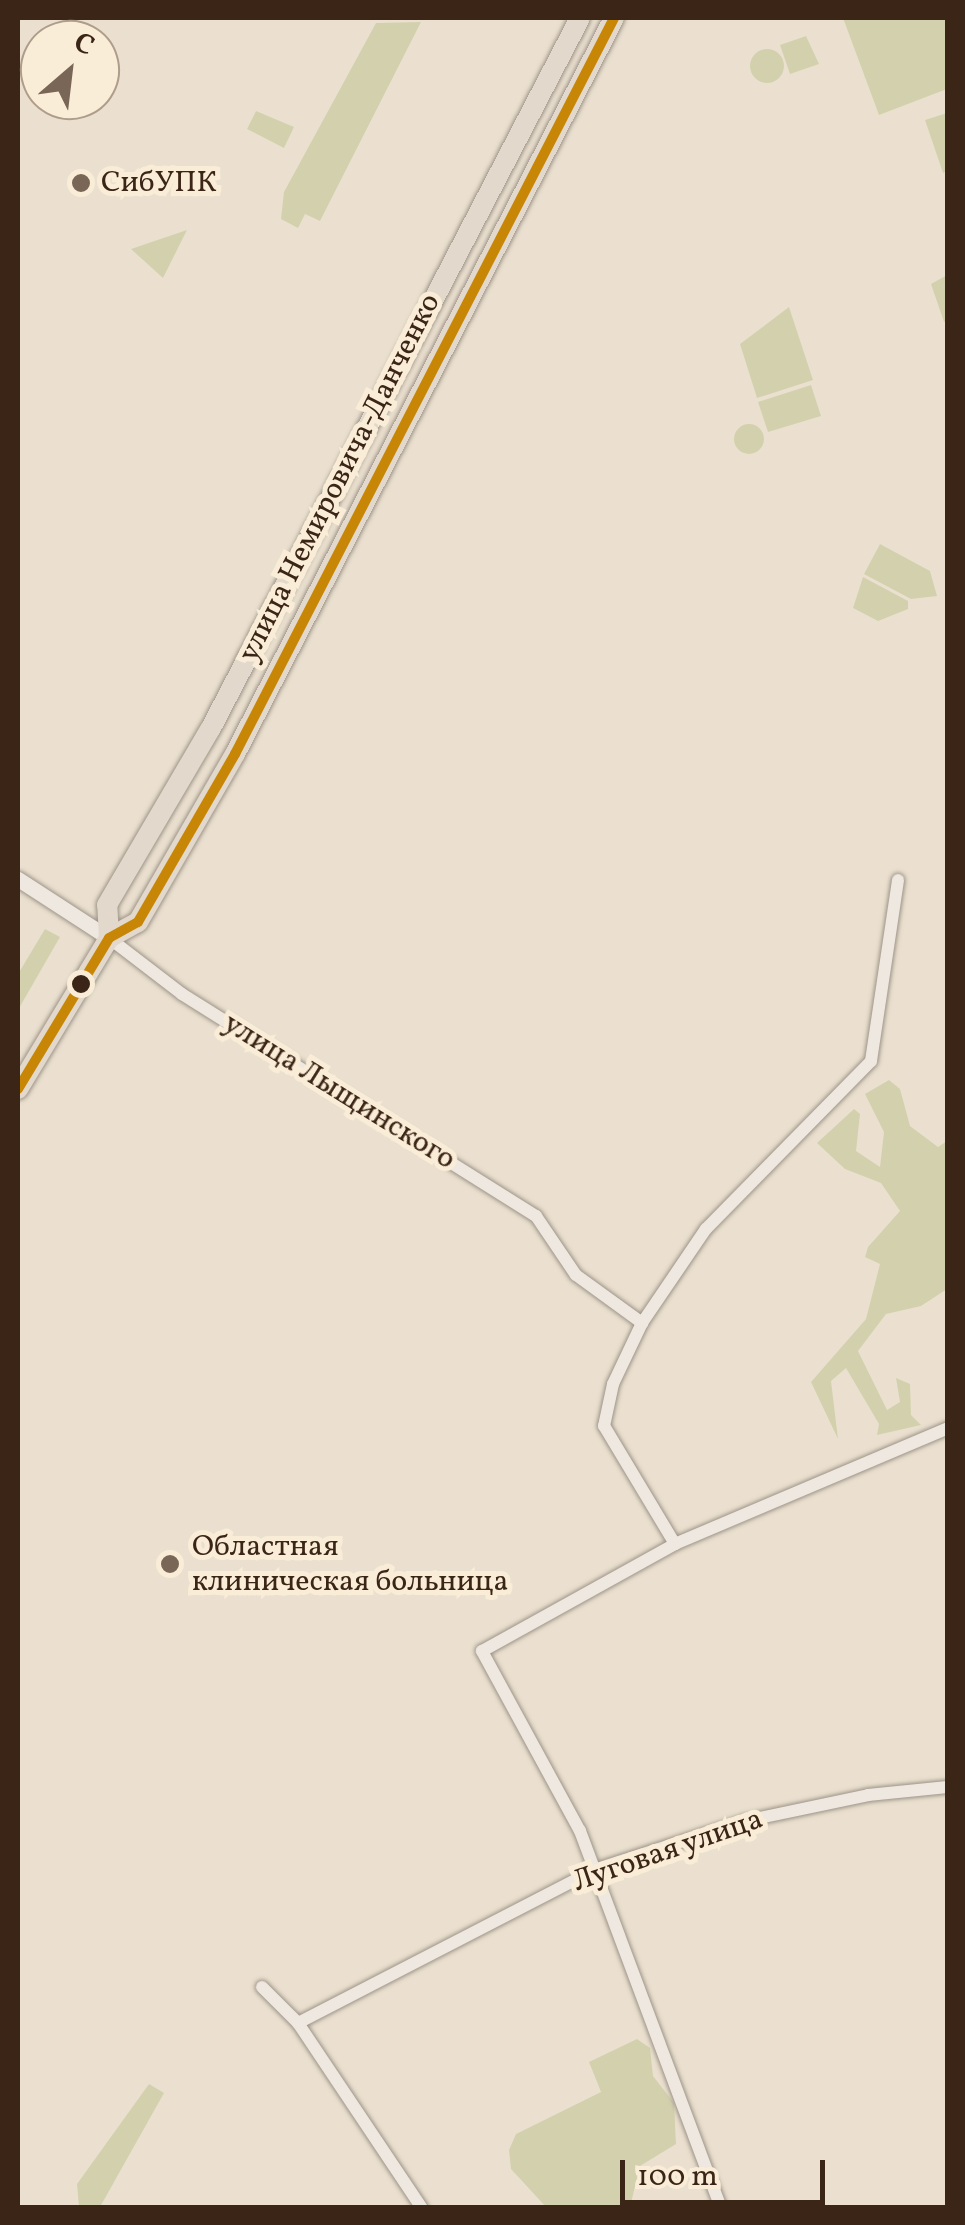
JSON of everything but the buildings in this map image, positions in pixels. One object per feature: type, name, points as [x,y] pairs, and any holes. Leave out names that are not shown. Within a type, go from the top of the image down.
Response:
[{"type":"main road","name":"улица Немировича-Данченко","points":[[109,938],[108,904],[211,728],[580,18]]},
{"type":"main road","name":"улица Немировича-Данченко","points":[[18,1089],[109,938],[138,922],[234,754],[614,18]]},
{"type":"street","name":"улица Лыщинского","points":[[18,880],[109,938],[182,994],[536,1216],[576,1274],[642,1323]]},
{"type":"street","points":[[675,1544],[604,1426],[613,1384],[642,1323],[706,1228],[872,1060],[898,880]]},
{"type":"street","points":[[721,2208],[594,1870],[482,1652],[675,1544],[948,1428]]},
{"type":"street","name":"Луговая улица","points":[[298,2023],[594,1870],[745,1821],[868,1795],[948,1787]]},
{"type":"street","points":[[262,1987],[298,2023],[422,2208]]},
{"type":"shaded area","points":[[843,18],[947,18],[947,89],[879,115]]},
{"type":"shaded area","points":[[421,22],[320,221],[305,214],[298,228],[281,219],[284,192],[376,23]]},
{"type":"shaded area","points":[[806,36],[819,64],[790,74],[780,45]]},
{"type":"shaded area","points":[[767,49],[779,54],[784,66],[779,78],[767,83],[755,78],[750,66],[755,54]]},
{"type":"shaded area","points":[[256,111],[294,127],[284,148],[247,129]]},
{"type":"shaded area","points":[[947,113],[947,171],[943,173],[925,120]]},
{"type":"shaded area","points":[[187,230],[163,278],[131,249]]},
{"type":"shaded area","points":[[947,275],[947,320],[944,322],[931,284]]},
{"type":"shaded area","points":[[789,307],[813,380],[757,398],[740,344]]},
{"type":"shaded area","points":[[811,385],[821,416],[768,432],[758,402]]},
{"type":"shaded area","points":[[749,424],[760,428],[764,439],[760,450],[749,454],[738,450],[734,439],[738,428]]},
{"type":"shaded area","points":[[880,544],[930,571],[937,596],[911,599],[864,574]]},
{"type":"shaded area","points":[[863,577],[908,601],[908,609],[878,621],[853,608]]},
{"type":"shaded area","points":[[45,929],[60,937],[18,1010],[18,974]]},
{"type":"shaded area","points":[[889,1080],[900,1089],[910,1126],[938,1147],[947,1141],[947,1289],[921,1306],[886,1314],[858,1351],[887,1410],[900,1402],[896,1378],[910,1384],[911,1415],[921,1425],[877,1435],[879,1424],[846,1368],[831,1381],[838,1439],[811,1382],[866,1319],[880,1264],[865,1257],[868,1247],[900,1211],[881,1183],[845,1169],[817,1143],[854,1109],[860,1114],[856,1151],[880,1167],[884,1132],[865,1094]]},
{"type":"shaded area","points":[[637,2039],[650,2048],[653,2076],[674,2103],[676,2144],[640,2166],[630,2207],[546,2207],[511,2169],[509,2150],[516,2134],[601,2092],[589,2062]]},
{"type":"shaded area","points":[[149,2084],[164,2093],[100,2207],[79,2207],[77,2184]]},
{"type":"transit line","points":[[18,1089],[109,938],[138,922],[235,754],[614,18]]},
{"type":"place","name":"СибУПК","points":[[81,183]]},
{"type":"place","name":"Областная клиническая больница","points":[[170,1564]]}]
